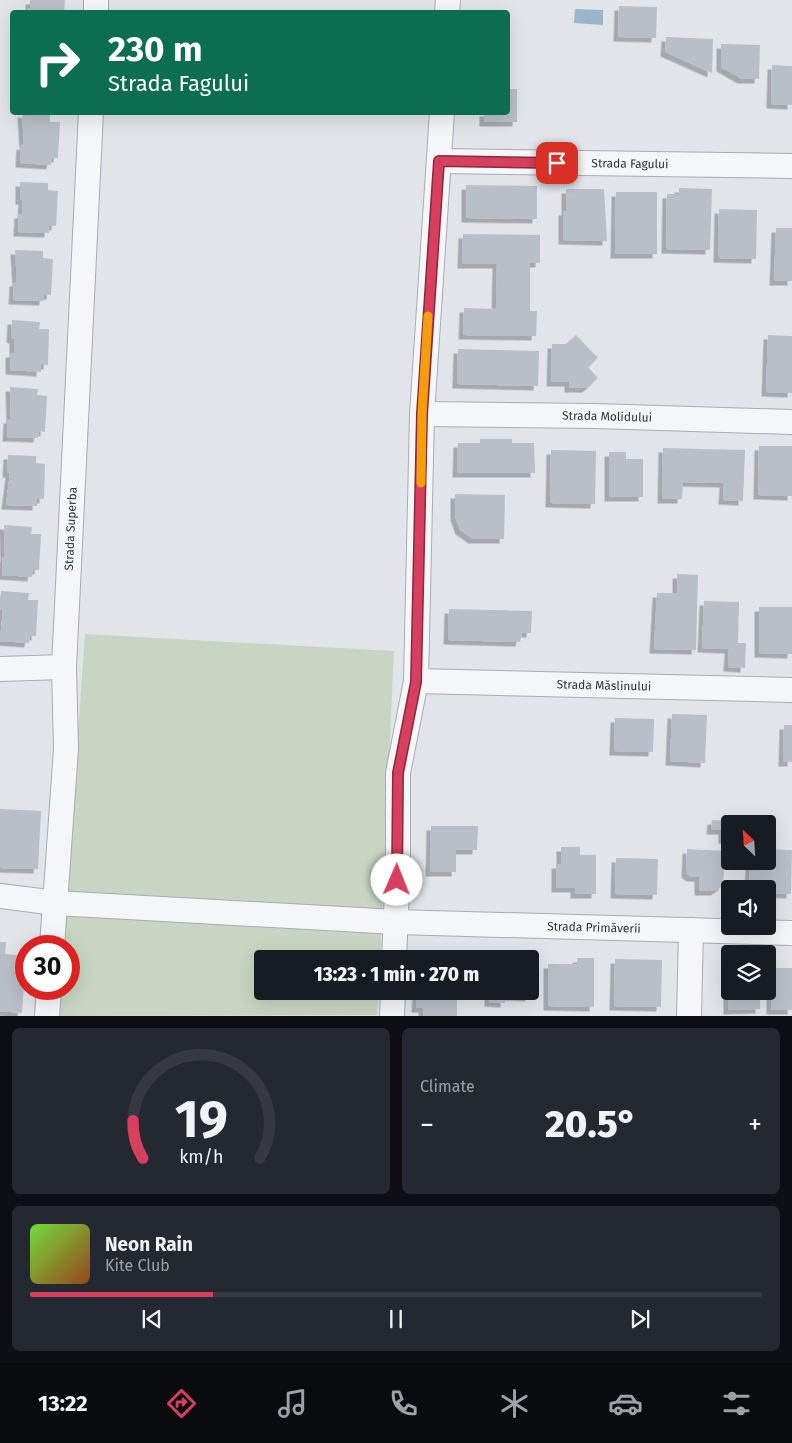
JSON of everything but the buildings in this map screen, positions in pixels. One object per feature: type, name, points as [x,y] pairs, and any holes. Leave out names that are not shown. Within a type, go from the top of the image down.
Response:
[{"type":"street","name":"Strada Superba","points":[[53,935],[66,749],[64,667],[91,115]]},
{"type":"street","points":[[394,950],[398,773],[416,682],[422,414],[442,115]]},
{"type":"street","name":"Strada Fagului","points":[[439,161],[792,166]]},
{"type":"street","name":"Strada Molidului","points":[[422,414],[595,416],[792,422]]},
{"type":"street","points":[[0,669],[64,667]]},
{"type":"street","name":"Strada Măslinului","points":[[416,682],[792,690]]},
{"type":"street","name":"Strada Primăverii","points":[[0,896],[56,903],[396,922],[792,933]]},
{"type":"street","points":[[688,1016],[691,930]]},
{"type":"street","points":[[47,1016],[48,1000]]},
{"type":"street","points":[[392,1016],[393,1000]]},
{"type":"green space","points":[[85,634],[394,651],[380,950],[254,950],[254,1000],[378,1000],[377,1015],[58,1016],[59,1000],[80,1000],[80,935],[64,935]]},
{"type":"water","points":[[575,9],[603,10],[603,25],[574,23]]},
{"type":"slow traffic","points":[[421,483],[422,414],[428,316]]},
{"type":"route","points":[[397,880],[398,773],[416,682],[422,414],[439,161],[557,163]]}]
